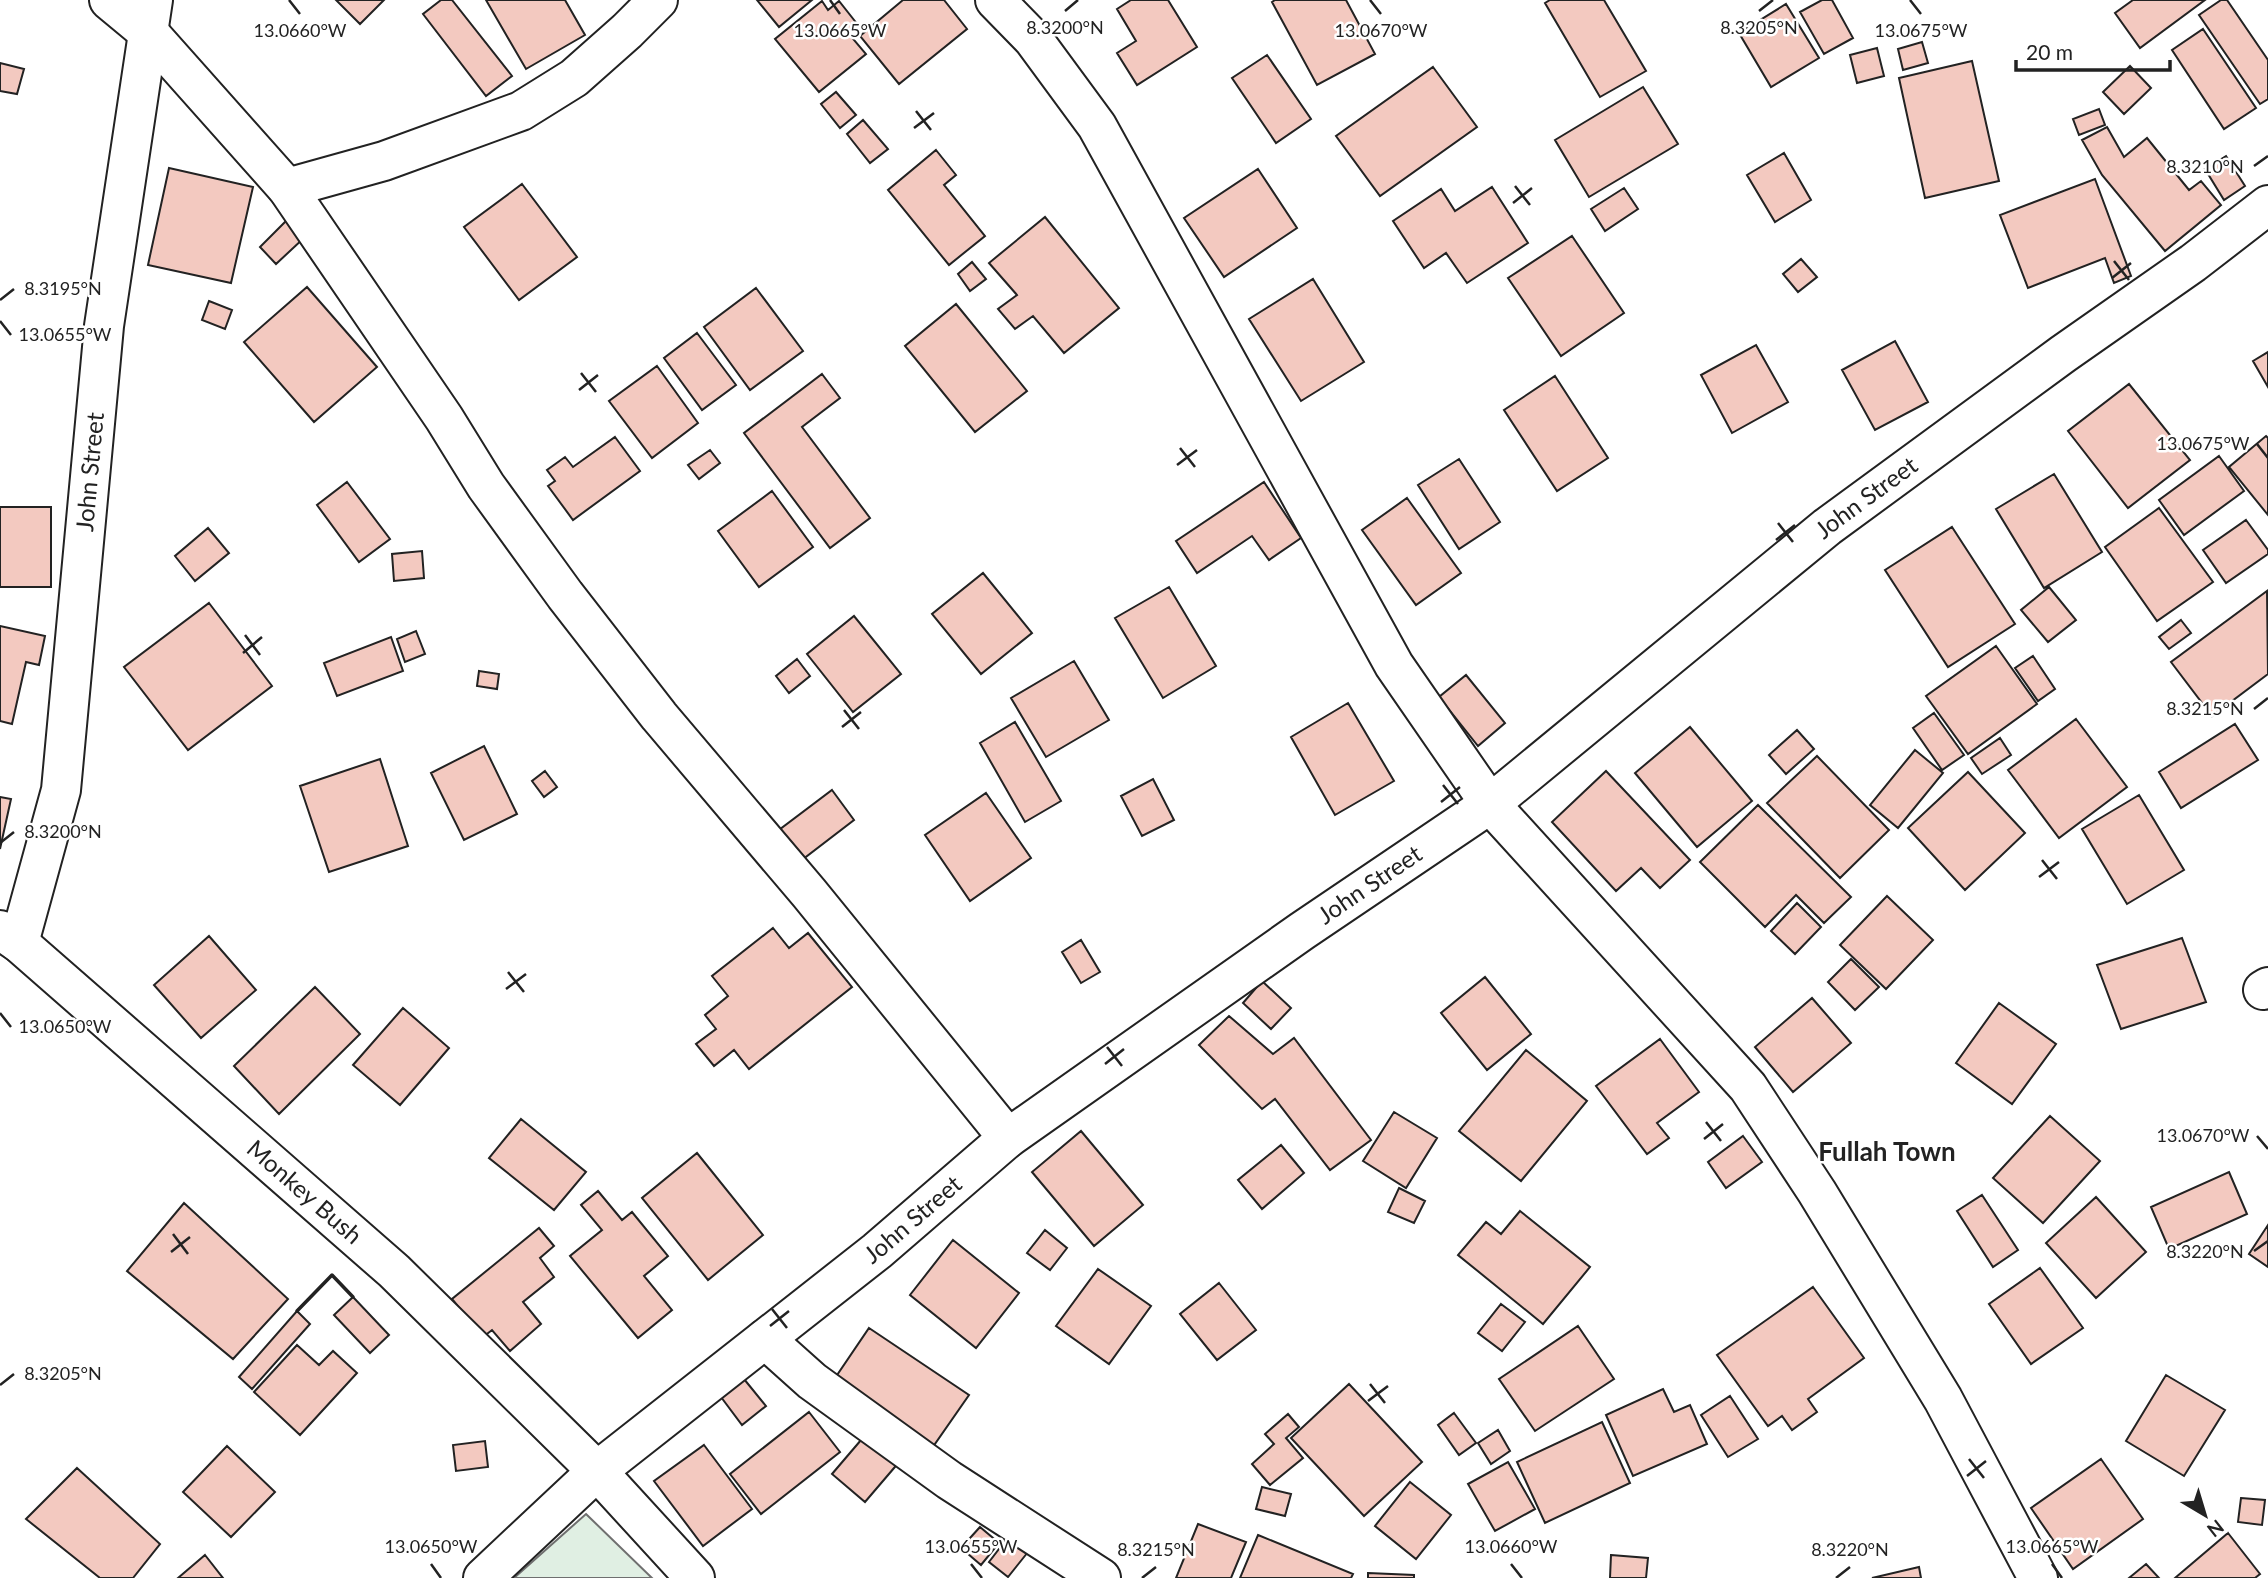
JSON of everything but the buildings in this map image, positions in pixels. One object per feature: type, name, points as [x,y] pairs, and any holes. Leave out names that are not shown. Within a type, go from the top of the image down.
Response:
[{"type":"street","points":[[109,0],[151,17],[287,188],[444,418],[486,486],[573,606],[659,716],[835,923],[1008,1138]]},
{"type":"street","points":[[287,188],[384,161],[521,111],[574,78],[658,0]]},
{"type":"street","points":[[995,0],[1033,39],[1097,127],[1394,665],[1490,804],[1748,1087],[1817,1192],[1943,1399],[2038,1578]]},
{"type":"street","name":"John Street","points":[[9,937],[61,790],[104,326],[151,17]]},
{"type":"street","name":"John Street","points":[[483,1578],[597,1471],[877,1251],[1008,1138],[1302,931],[1490,804],[1827,527],[2063,354],[2193,263],[2268,205]]},
{"type":"street","name":"Monkey Bush","points":[[9,937],[394,1271],[597,1471],[695,1578]]},
{"type":"street","points":[[765,1339],[812,1381],[949,1480],[1101,1578]]},
{"type":"green space","points":[[586,1514],[652,1578],[514,1578]]},
{"type":"wall","points":[[297,1311],[332,1275],[353,1297]]},
{"type":"district","name":"Fullah Town","points":[[1887,1152]]}]
